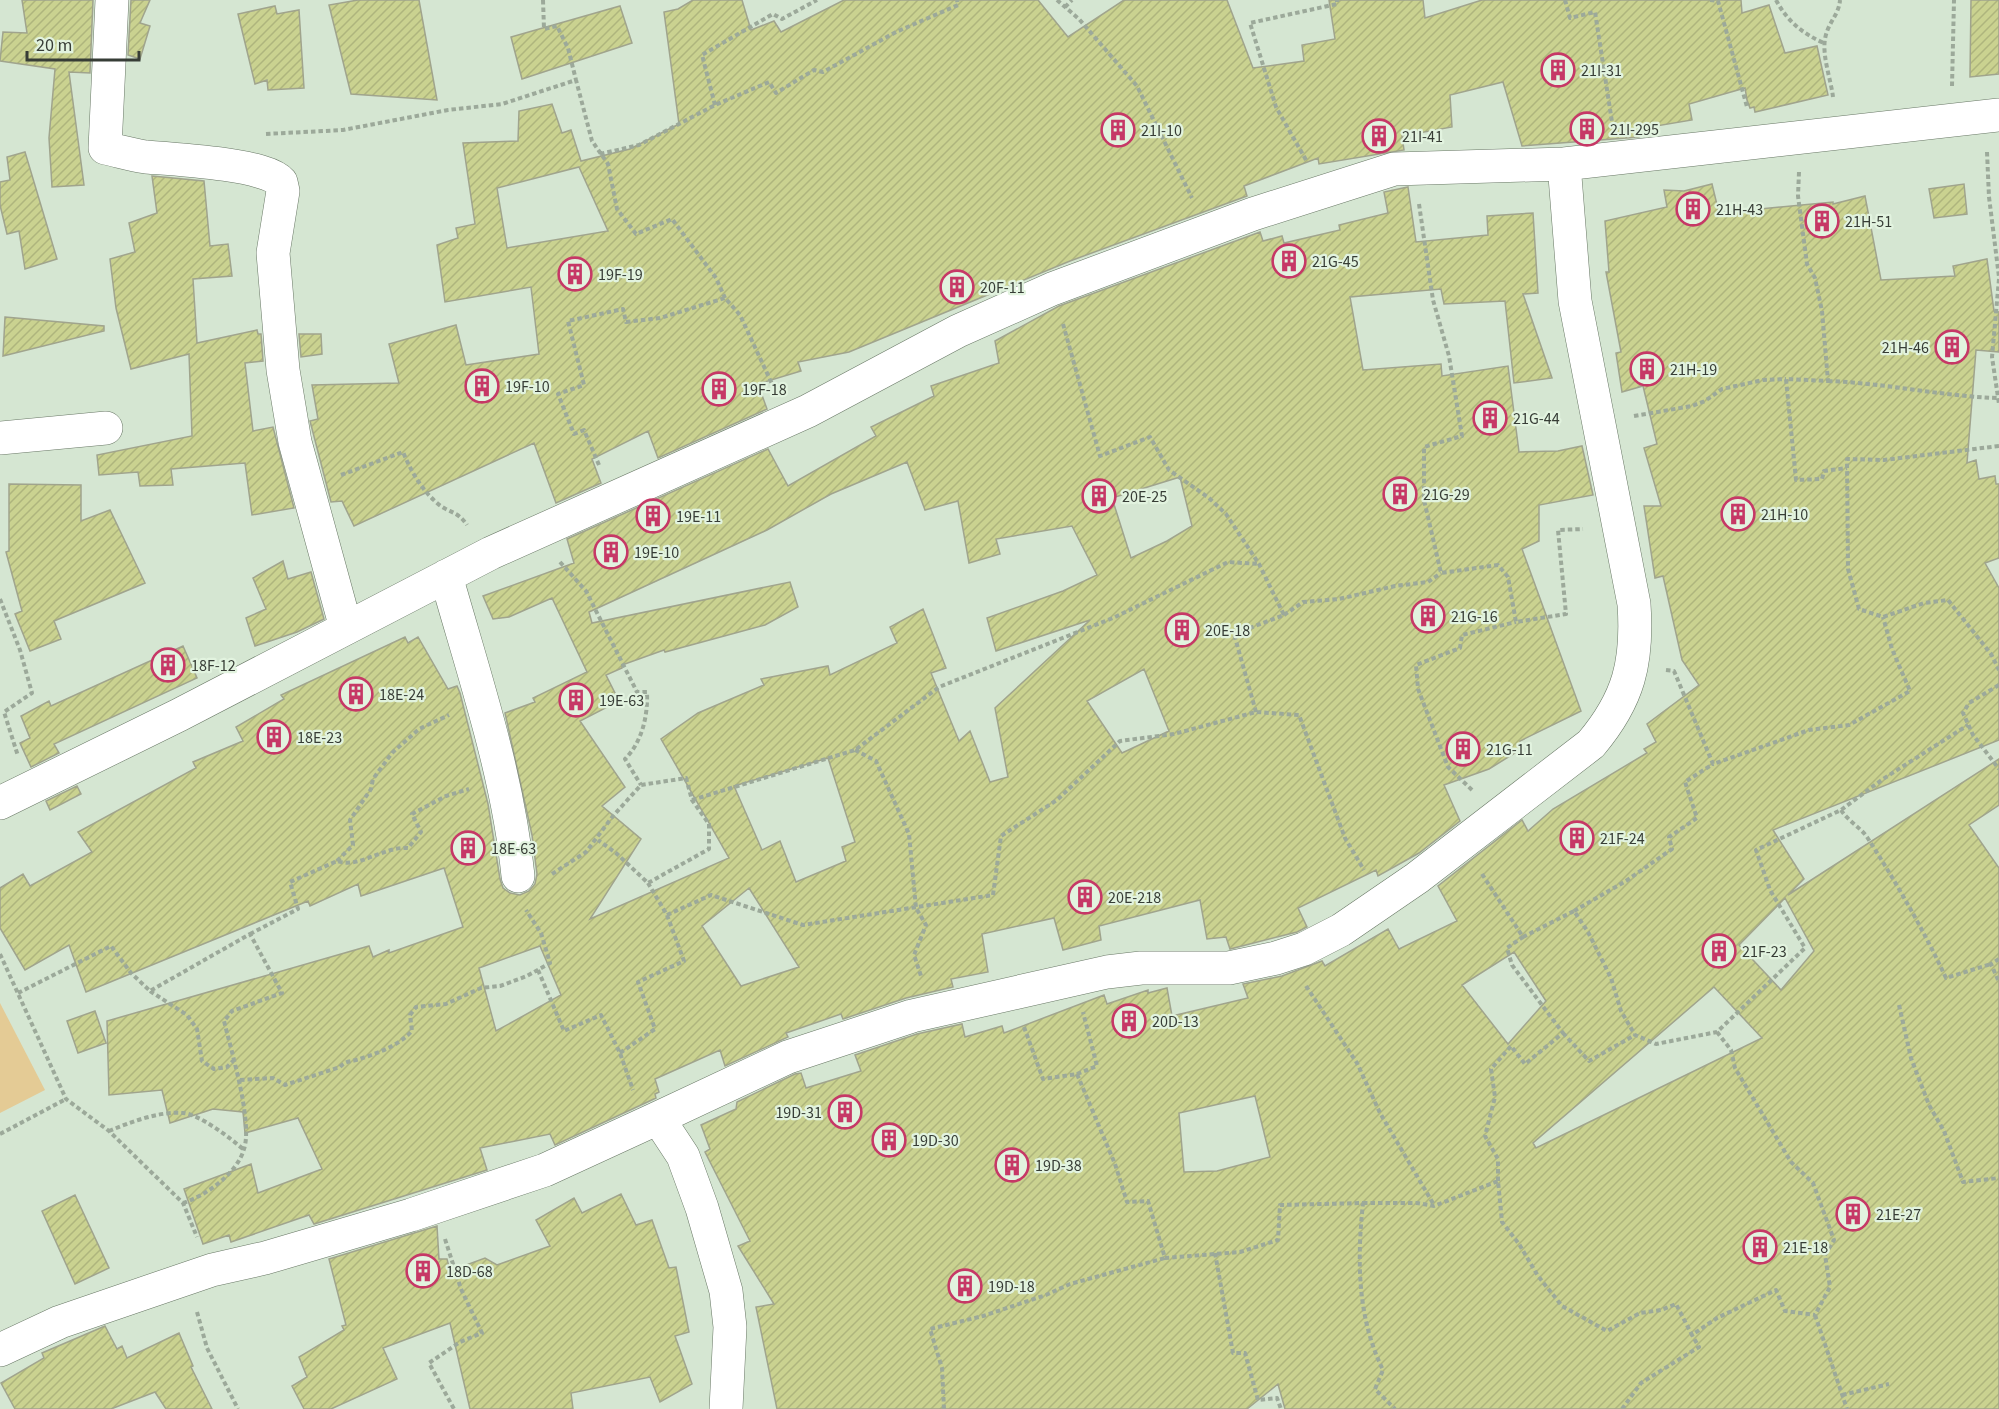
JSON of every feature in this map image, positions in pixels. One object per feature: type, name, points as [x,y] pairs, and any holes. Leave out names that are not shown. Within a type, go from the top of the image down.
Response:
[{"type":"street","points":[[112,0],[105,148],[146,157],[167,157],[254,170],[272,175],[281,182],[283,191],[273,253],[283,370],[295,442],[346,628]]},
{"type":"street","points":[[0,803],[490,553],[785,421],[958,331],[1052,289],[1324,190],[1374,173],[1411,167],[1564,164],[1993,116]]},
{"type":"street","points":[[0,1350],[60,1322],[200,1275],[266,1258],[544,1170],[788,1057],[912,1016],[1074,980],[1142,968],[1229,968],[1290,954],[1332,935],[1463,846],[1513,804],[1592,744],[1619,706],[1635,649],[1634,604],[1575,301],[1564,164]]},
{"type":"street","points":[[0,438],[106,428]]},
{"type":"street","points":[[446,576],[502,780],[515,842],[519,884]]},
{"type":"street","points":[[658,1118],[683,1156],[702,1208],[726,1291],[730,1327],[726,1409]]},
{"type":"path","points":[[543,0],[544,29],[557,26],[568,48],[592,141],[608,164],[617,209],[636,234],[672,219],[716,279],[725,298],[740,315],[767,369],[785,421]]},
{"type":"path","points":[[715,105],[702,55],[773,14],[782,19],[817,0]]},
{"type":"path","points":[[600,154],[639,144],[715,105],[769,82],[776,93],[814,70],[823,72],[896,32],[958,5],[957,0]]},
{"type":"path","points":[[1058,0],[1110,52],[1137,86],[1209,231]]},
{"type":"path","points":[[1065,6],[1072,0]]},
{"type":"path","points":[[1324,190],[1276,107],[1250,23],[1312,11],[1337,4],[1337,0]]},
{"type":"path","points":[[1565,0],[1570,18],[1595,12],[1619,158]]},
{"type":"path","points":[[1710,0],[1721,1],[1756,142]]},
{"type":"path","points":[[1776,0],[1781,10],[1804,35],[1824,43]]},
{"type":"path","points":[[1838,133],[1824,43],[1829,22],[1839,10],[1840,0]]},
{"type":"path","points":[[1952,120],[1954,0]]},
{"type":"path","points":[[257,136],[343,130],[448,110],[502,104],[576,80]]},
{"type":"path","points":[[1993,116],[1989,197],[1999,278],[1992,357],[1999,404]]},
{"type":"path","points":[[1800,138],[1798,196],[1807,264],[1815,278],[1822,311],[1828,381]]},
{"type":"path","points":[[1411,167],[1423,224],[1433,300],[1449,356],[1461,436],[1424,447],[1424,500],[1442,573]]},
{"type":"path","points":[[1994,234],[1999,236]]},
{"type":"path","points":[[1052,289],[1082,383],[1100,456],[1150,437],[1169,470],[1209,498],[1226,514],[1259,564],[1284,615]]},
{"type":"path","points":[[614,498],[584,430],[574,434],[558,394],[584,385],[568,321],[623,309],[626,322],[660,318],[725,298]]},
{"type":"path","points":[[1786,379],[1796,480],[1822,479],[1824,471],[1847,468]]},
{"type":"path","points":[[1598,423],[1692,406],[1706,401],[1722,389],[1763,380],[1866,382],[1961,397],[1997,398]]},
{"type":"path","points":[[1999,446],[1884,460],[1846,459],[1848,569],[1859,609],[1883,616],[1924,603],[1948,600],[1991,654],[1999,670]]},
{"type":"path","points":[[306,482],[333,479],[403,452],[415,478],[438,504],[460,514],[490,553]]},
{"type":"path","points":[[545,528],[561,564],[586,591],[637,692],[646,692],[647,706],[642,732],[634,749],[625,759],[641,785]]},
{"type":"path","points":[[1513,804],[1475,793],[1448,767],[1418,689],[1416,665],[1460,648],[1462,635],[1516,622],[1566,614],[1558,530],[1620,529]]},
{"type":"path","points":[[692,800],[855,750],[939,687],[1113,618],[1228,562],[1259,564]]},
{"type":"path","points":[[1256,712],[1234,634],[1284,615],[1303,602],[1339,599],[1395,586],[1428,582],[1442,573],[1498,565],[1508,577],[1516,622]]},
{"type":"path","points":[[0,599],[20,650],[32,693],[4,712],[17,755],[32,787]]},
{"type":"path","points":[[1635,1035],[1589,1061],[1563,1033],[1512,965],[1507,948],[1626,881],[1672,849],[1669,837],[1698,818],[1685,782],[1713,764],[1809,730],[1849,724],[1910,692],[1892,649],[1883,616]]},
{"type":"path","points":[[1632,665],[1674,671],[1713,764]]},
{"type":"path","points":[[1999,686],[1969,703],[1963,713],[1968,725],[1999,769]]},
{"type":"path","points":[[150,991],[298,909],[290,882],[337,861],[353,845],[350,820],[371,789],[373,779],[392,753],[419,729],[463,709],[483,708]]},
{"type":"path","points":[[667,915],[711,895],[803,925],[993,895],[1001,836],[1057,800],[1120,741],[1174,734],[1256,712],[1299,715],[1346,838],[1383,902]]},
{"type":"path","points":[[1574,911],[1588,932],[1611,978],[1621,1011],[1635,1035],[1656,1044],[1717,1032],[1805,948],[1770,890],[1756,850],[1841,810],[1883,778],[1968,725]]},
{"type":"path","points":[[855,750],[876,760],[909,834],[916,908],[926,925],[914,955],[927,998],[912,1016]]},
{"type":"path","points":[[240,1080],[273,1078],[285,1085],[340,1067],[344,1062],[356,1060],[404,1040],[412,1031],[411,1015],[416,1007],[446,1004],[481,988],[500,986],[550,963],[541,933],[527,913],[519,884],[538,880],[556,872],[586,852],[598,840],[613,816],[641,785],[686,778],[692,800],[709,824],[709,849],[648,883]]},
{"type":"path","points":[[337,861],[346,864],[397,847],[408,848],[421,832],[412,814],[446,796],[502,780]]},
{"type":"path","points":[[1841,810],[1848,821],[1865,834],[1926,935],[1946,978],[1991,964],[1999,959]]},
{"type":"path","points":[[598,840],[616,853],[648,883],[667,915],[684,961],[638,982],[655,1029],[620,1053]]},
{"type":"path","points":[[1463,846],[1523,937]]},
{"type":"path","points":[[183,1203],[199,1198],[230,1172],[244,1150],[246,1132],[240,1080],[224,1021],[232,1011],[282,993],[250,934]]},
{"type":"path","points":[[18,993],[56,971],[111,946],[131,974],[150,991],[187,1015],[197,1029],[202,1061],[214,1069],[227,1067],[233,1061]]},
{"type":"path","points":[[0,954],[66,1099],[109,1131],[183,1203],[200,1275],[207,1348],[238,1409]]},
{"type":"path","points":[[1290,954],[1306,986],[1357,1063],[1380,1113],[1434,1206]]},
{"type":"path","points":[[1991,964],[1999,982]]},
{"type":"path","points":[[538,970],[564,1031],[602,1015],[620,1053],[640,1107],[651,1103],[658,1118]]},
{"type":"path","points":[[1014,993],[1043,1079],[1077,1074],[1097,1066],[1074,980]]},
{"type":"path","points":[[1899,1005],[1911,1058],[1963,1182],[1999,1178]]},
{"type":"path","points":[[1717,1032],[1731,1050],[1735,1068],[1791,1162],[1813,1183],[1834,1240],[1825,1255],[1830,1287],[1815,1315],[1847,1409]]},
{"type":"path","points":[[1563,1033],[1526,1064],[1511,1046],[1491,1069],[1495,1097],[1485,1136],[1498,1159],[1502,1222],[1538,1276],[1562,1305],[1607,1330],[1640,1312],[1661,1310],[1676,1304],[1699,1347],[1641,1383],[1622,1409]]},
{"type":"path","points":[[1077,1074],[1115,1164],[1127,1202],[1148,1201],[1165,1258]]},
{"type":"path","points":[[0,1134],[66,1099]]},
{"type":"path","points":[[109,1131],[139,1120],[185,1113],[223,1132],[244,1150]]},
{"type":"path","points":[[944,1409],[942,1368],[930,1329],[983,1316],[1046,1295],[1070,1284],[1165,1258],[1240,1252],[1278,1240],[1280,1205],[1417,1203],[1434,1206],[1498,1181]]},
{"type":"path","points":[[1363,1203],[1358,1264],[1362,1299],[1370,1344],[1383,1370],[1375,1389],[1395,1409]]},
{"type":"path","points":[[438,1205],[451,1261],[482,1333],[460,1342],[429,1363],[454,1409]]},
{"type":"path","points":[[1215,1253],[1233,1353],[1245,1353],[1258,1400],[1277,1398],[1281,1409]]},
{"type":"path","points":[[1692,1335],[1717,1318],[1776,1290],[1785,1311],[1815,1315]]},
{"type":"path","points":[[1842,1395],[1889,1384]]},
{"type":"shaded area","points":[[0,1003],[45,1090],[0,1113]]},
{"type":"building","points":[[22,0],[93,0],[90,73],[69,72],[84,185],[52,187],[49,138],[55,69],[0,61],[3,32],[27,33]]},
{"type":"building","points":[[131,0],[150,0],[140,23],[150,26],[140,59],[128,55]]},
{"type":"building","points":[[358,0],[419,0],[437,100],[351,94],[329,5]]},
{"type":"building","points":[[693,0],[742,0],[751,30],[774,21],[781,32],[844,0],[1038,0],[1068,37],[1124,0],[1227,0],[1253,68],[1304,61],[1302,45],[1335,39],[1329,0],[1423,0],[1425,18],[1482,0],[1741,0],[1742,13],[1769,5],[1785,53],[1817,46],[1828,95],[1755,112],[1754,107],[1750,108],[1745,88],[1689,104],[1692,120],[1638,129],[1639,137],[1522,146],[1503,82],[1450,95],[1452,127],[1402,136],[1404,150],[1319,164],[1318,158],[1244,186],[1247,196],[1070,261],[849,352],[798,362],[801,371],[758,384],[767,409],[658,458],[648,431],[592,459],[601,483],[556,503],[534,443],[354,526],[342,501],[331,502],[310,421],[318,419],[312,385],[399,383],[389,344],[456,325],[466,365],[539,354],[531,287],[445,302],[437,245],[458,238],[456,228],[475,224],[463,143],[518,141],[519,111],[552,104],[562,133],[571,130],[581,161],[630,149],[679,124],[664,12],[678,9]],"holes":[[[579,167],[608,231],[507,248],[497,188]]]},
{"type":"building","points":[[1971,0],[1999,0],[1999,74],[1970,77]]},
{"type":"building","points":[[275,6],[277,14],[299,10],[304,88],[268,90],[267,80],[255,84],[238,14]]},
{"type":"building","points":[[620,6],[632,43],[522,79],[511,37]]},
{"type":"building","points":[[25,152],[57,259],[25,269],[19,231],[7,234],[0,205],[0,182],[10,180],[7,157]]},
{"type":"building","points":[[152,176],[204,181],[210,246],[228,244],[232,276],[193,279],[197,343],[257,330],[258,334],[261,334],[263,361],[245,363],[253,431],[273,427],[294,508],[252,515],[245,463],[171,469],[173,485],[140,486],[138,472],[99,475],[97,455],[192,436],[189,354],[131,369],[116,308],[110,259],[135,252],[129,223],[157,213]]},
{"type":"building","points":[[1712,184],[1719,213],[1833,202],[1833,204],[1865,196],[1881,280],[1955,276],[1953,266],[1987,259],[1994,311],[1999,312],[1999,352],[1976,350],[1967,463],[1976,460],[1979,479],[1995,476],[1996,484],[1999,484],[1999,558],[1985,563],[1999,588],[1999,740],[1773,830],[1804,879],[1788,895],[1999,759],[1999,805],[1969,825],[1999,868],[1999,1409],[1285,1409],[1278,1384],[1247,1409],[777,1409],[756,1307],[774,1304],[738,1246],[750,1241],[705,1152],[710,1149],[701,1125],[736,1109],[737,1102],[795,1074],[801,1073],[806,1088],[861,1071],[855,1055],[917,1034],[962,1024],[965,1037],[1002,1026],[1004,1033],[1104,995],[1107,1004],[1148,990],[1148,993],[1167,988],[1172,1016],[1248,998],[1243,984],[1282,976],[1322,961],[1325,966],[1388,929],[1399,949],[1457,921],[1438,886],[1522,820],[1528,831],[1553,809],[1647,753],[1644,749],[1656,742],[1647,724],[1699,685],[1682,660],[1663,576],[1655,578],[1644,506],[1661,506],[1644,448],[1657,444],[1643,386],[1622,392],[1616,353],[1621,352],[1606,272],[1609,272],[1605,221],[1667,207],[1664,190],[1684,191]],"holes":[[[1785,898],[1814,951],[1781,990],[1739,945]],[[1514,952],[1546,1001],[1508,1044],[1462,985]],[[1714,987],[1762,1038],[1536,1148],[1533,1143]],[[1255,1096],[1270,1157],[1217,1171],[1184,1172],[1179,1113]]]},
{"type":"building","points":[[1964,184],[1967,214],[1934,218],[1929,189]]},
{"type":"building","points":[[1408,187],[1416,242],[1488,235],[1487,216],[1533,213],[1538,293],[1523,294],[1552,378],[1514,383],[1505,301],[1444,304],[1441,289],[1350,297],[1363,370],[1441,364],[1442,376],[1508,366],[1519,452],[1558,451],[1582,446],[1593,495],[1539,505],[1539,541],[1522,549],[1581,711],[1520,741],[1523,748],[1489,769],[1444,785],[1460,821],[1419,853],[1378,876],[1376,870],[1298,908],[1307,927],[1297,932],[1230,949],[1226,937],[1207,939],[1200,900],[1099,926],[1101,940],[1063,950],[1054,918],[982,934],[988,972],[951,979],[953,987],[906,998],[843,1019],[841,1014],[786,1033],[788,1037],[725,1066],[720,1050],[655,1079],[659,1092],[655,1094],[656,1098],[555,1145],[550,1134],[480,1148],[487,1170],[314,1224],[309,1215],[231,1242],[229,1235],[203,1244],[184,1189],[251,1164],[258,1193],[322,1169],[298,1118],[245,1133],[243,1112],[213,1109],[170,1123],[162,1090],[109,1095],[107,1021],[369,946],[373,957],[389,950],[389,953],[463,927],[444,868],[361,896],[358,884],[310,906],[308,901],[86,992],[69,945],[25,970],[0,928],[0,888],[23,874],[30,886],[92,852],[78,832],[196,768],[193,762],[243,741],[236,727],[284,699],[281,695],[405,637],[408,643],[418,637],[448,689],[457,686],[460,693],[488,804],[503,888],[510,893],[520,895],[529,891],[535,884],[537,874],[532,835],[505,713],[535,702],[533,698],[587,672],[552,598],[509,617],[493,619],[483,596],[574,563],[567,539],[768,449],[788,486],[876,436],[871,427],[934,396],[931,386],[999,363],[995,341],[1059,306],[1260,232],[1263,241],[1282,236],[1284,243],[1340,230],[1339,225],[1388,213],[1384,192]],"holes":[[[907,462],[925,510],[958,501],[969,563],[1000,554],[996,539],[1072,526],[1097,575],[1063,591],[987,618],[996,651],[1090,620],[995,708],[1008,777],[990,782],[970,731],[959,741],[931,673],[946,668],[923,609],[890,627],[897,643],[830,675],[828,666],[761,679],[764,685],[698,713],[661,739],[729,858],[590,919],[641,839],[602,806],[625,787],[580,721],[619,701],[606,675],[622,668],[622,665],[664,650],[665,652],[765,625],[798,607],[790,582],[592,623],[589,612],[767,530],[831,494]],[[1180,477],[1192,526],[1131,558],[1112,498]],[[1144,669],[1169,731],[1122,753],[1087,701]],[[828,758],[855,842],[842,847],[846,861],[796,882],[780,841],[762,850],[734,786]],[[749,888],[799,967],[741,986],[702,926]],[[540,946],[561,995],[496,1031],[479,968]]]},
{"type":"building","points":[[5,317],[104,326],[104,331],[3,356]]},
{"type":"building","points":[[299,334],[321,334],[322,354],[301,357]]},
{"type":"building","points":[[9,484],[81,485],[81,521],[110,510],[145,583],[54,621],[61,639],[30,651],[15,614],[22,611],[6,552],[9,551]]},
{"type":"building","points":[[283,561],[288,579],[311,572],[324,619],[297,632],[255,646],[246,618],[266,609],[253,578]]},
{"type":"building","points":[[183,646],[197,678],[54,744],[59,753],[31,767],[20,743],[30,738],[21,716],[49,701],[51,706]]},
{"type":"building","points":[[77,786],[81,794],[50,810],[46,801]]},
{"type":"building","points":[[95,1011],[106,1043],[78,1053],[67,1021]]},
{"type":"building","points":[[621,1194],[636,1225],[652,1220],[669,1268],[676,1267],[689,1332],[675,1336],[692,1384],[660,1402],[650,1377],[571,1393],[573,1409],[470,1409],[450,1323],[383,1348],[397,1379],[331,1409],[304,1409],[292,1386],[307,1377],[299,1357],[344,1330],[342,1326],[346,1325],[329,1259],[437,1226],[439,1259],[447,1259],[450,1271],[485,1258],[497,1265],[550,1246],[536,1220],[574,1198],[582,1213]]},
{"type":"building","points":[[75,1195],[109,1268],[75,1284],[42,1211]]},
{"type":"building","points":[[105,1326],[117,1349],[122,1346],[127,1358],[179,1333],[193,1366],[191,1367],[212,1409],[166,1409],[155,1392],[111,1409],[15,1409],[1,1383],[44,1358],[42,1353]]},
{"type":"place","name":"21I-31","points":[[1558,70]]},
{"type":"place","name":"21I-295","points":[[1587,129]]},
{"type":"place","name":"21I-10","points":[[1118,130]]},
{"type":"place","name":"21I-41","points":[[1379,136]]},
{"type":"place","name":"21H-43","points":[[1693,209]]},
{"type":"place","name":"21H-51","points":[[1822,221]]},
{"type":"place","name":"21G-45","points":[[1289,261]]},
{"type":"place","name":"19F-19","points":[[575,274]]},
{"type":"place","name":"20F-11","points":[[957,287]]},
{"type":"place","name":"21H-46","points":[[1952,347]]},
{"type":"place","name":"21H-19","points":[[1647,369]]},
{"type":"place","name":"19F-10","points":[[482,386]]},
{"type":"place","name":"19F-18","points":[[719,389]]},
{"type":"place","name":"21G-44","points":[[1490,418]]},
{"type":"place","name":"21G-29","points":[[1400,494]]},
{"type":"place","name":"20E-25","points":[[1099,496]]},
{"type":"place","name":"21H-10","points":[[1738,514]]},
{"type":"place","name":"19E-11","points":[[653,516]]},
{"type":"place","name":"19E-10","points":[[611,552]]},
{"type":"place","name":"21G-16","points":[[1428,616]]},
{"type":"place","name":"20E-18","points":[[1182,630]]},
{"type":"place","name":"18F-12","points":[[168,665]]},
{"type":"place","name":"18E-24","points":[[356,694]]},
{"type":"place","name":"19E-63","points":[[576,700]]},
{"type":"place","name":"18E-23","points":[[274,737]]},
{"type":"place","name":"21G-11","points":[[1463,749]]},
{"type":"place","name":"21F-24","points":[[1577,838]]},
{"type":"place","name":"18E-63","points":[[468,848]]},
{"type":"place","name":"20E-218","points":[[1085,897]]},
{"type":"place","name":"21F-23","points":[[1719,951]]},
{"type":"place","name":"20D-13","points":[[1129,1021]]},
{"type":"place","name":"19D-31","points":[[845,1112]]},
{"type":"place","name":"19D-30","points":[[889,1140]]},
{"type":"place","name":"19D-38","points":[[1012,1165]]},
{"type":"place","name":"21E-27","points":[[1853,1214]]},
{"type":"place","name":"21E-18","points":[[1760,1247]]},
{"type":"place","name":"18D-68","points":[[423,1271]]},
{"type":"place","name":"19D-18","points":[[965,1286]]}]
